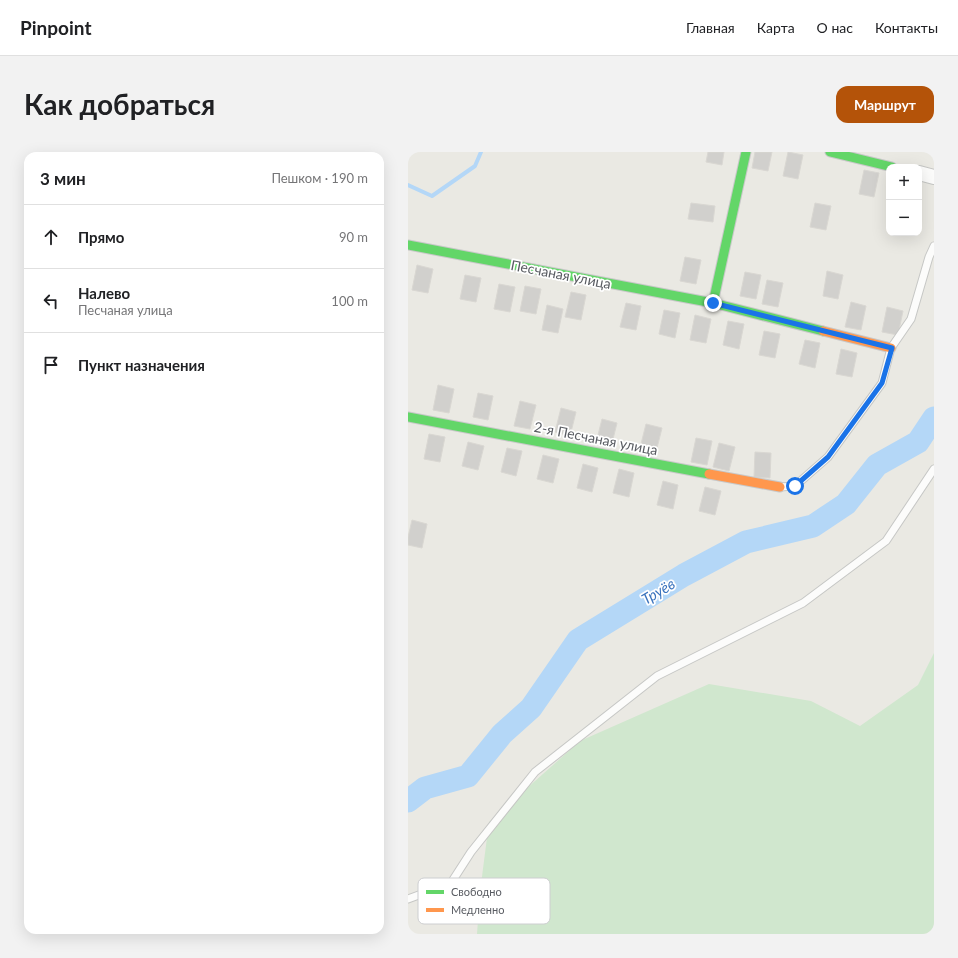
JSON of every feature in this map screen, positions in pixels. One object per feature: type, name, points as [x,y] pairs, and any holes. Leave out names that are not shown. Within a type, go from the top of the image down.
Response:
[{"type":"street","points":[[713,303],[746,152]]},
{"type":"street","points":[[830,152],[886,166]]},
{"type":"street","points":[[922,175],[934,177]]},
{"type":"street","name":"Песчаная улица","points":[[408,246],[713,303],[892,348]]},
{"type":"street","name":"2-я Песчаная улица","points":[[408,417],[780,487]]},
{"type":"lane","points":[[780,487],[795,486],[828,457],[882,383],[892,348],[911,319],[929,257],[934,246]]},
{"type":"lane","points":[[454,878],[471,852],[535,772],[657,676],[803,603],[886,541],[934,469]]},
{"type":"lane","points":[[408,899],[418,895]]},
{"type":"green space","points":[[934,653],[934,934],[477,934],[478,924],[550,924],[550,878],[482,878],[489,822],[580,741],[709,684],[811,701],[860,726],[918,685]]},
{"type":"building","points":[[708,152],[724,152],[722,165],[706,162]]},
{"type":"building","points":[[755,152],[772,152],[768,171],[752,168]]},
{"type":"building","points":[[788,152],[803,155],[798,179],[783,176]]},
{"type":"building","points":[[864,170],[879,173],[874,197],[859,194]]},
{"type":"building","points":[[691,203],[715,206],[713,222],[688,219]]},
{"type":"building","points":[[815,203],[831,206],[826,230],[810,227]]},
{"type":"building","points":[[685,257],[701,260],[696,284],[680,281]]},
{"type":"building","points":[[417,265],[433,269],[428,293],[412,290]]},
{"type":"building","points":[[827,271],[843,275],[838,299],[823,296]]},
{"type":"building","points":[[745,272],[761,275],[756,299],[740,296]]},
{"type":"building","points":[[465,275],[481,278],[476,302],[460,299]]},
{"type":"building","points":[[767,280],[783,283],[778,307],[762,304]]},
{"type":"building","points":[[499,284],[515,287],[510,312],[494,309]]},
{"type":"building","points":[[525,286],[541,289],[536,314],[520,311]]},
{"type":"building","points":[[571,292],[586,295],[581,320],[565,317]]},
{"type":"building","points":[[851,302],[866,306],[861,330],[845,327]]},
{"type":"building","points":[[626,303],[641,306],[636,330],[620,327]]},
{"type":"building","points":[[547,305],[563,309],[558,333],[542,330]]},
{"type":"building","points":[[887,307],[903,311],[898,335],[882,332]]},
{"type":"building","points":[[664,310],[680,313],[675,338],[659,334]]},
{"type":"building","points":[[695,315],[711,319],[706,343],[690,340]]},
{"type":"building","points":[[728,321],[744,324],[739,349],[723,345]]},
{"type":"building","points":[[764,331],[780,334],[775,358],[759,355]]},
{"type":"building","points":[[805,340],[820,343],[815,368],[799,364]]},
{"type":"building","points":[[841,349],[857,353],[852,377],[836,374]]},
{"type":"building","points":[[438,385],[454,389],[449,413],[433,410]]},
{"type":"building","points":[[478,393],[493,396],[488,420],[473,417]]},
{"type":"building","points":[[520,401],[536,405],[530,429],[514,426]]},
{"type":"building","points":[[561,408],[576,412],[570,436],[555,432]]},
{"type":"building","points":[[602,419],[617,423],[611,447],[596,443]]},
{"type":"building","points":[[646,424],[662,428],[656,452],[640,448]]},
{"type":"building","points":[[429,434],[445,437],[440,462],[424,459]]},
{"type":"building","points":[[696,438],[712,441],[707,465],[691,462]]},
{"type":"building","points":[[468,442],[484,446],[478,470],[462,466]]},
{"type":"building","points":[[719,443],[735,447],[729,471],[713,467]]},
{"type":"building","points":[[507,448],[522,451],[516,476],[501,472]]},
{"type":"building","points":[[755,452],[771,453],[770,478],[754,477]]},
{"type":"building","points":[[543,455],[559,459],[553,483],[537,479]]},
{"type":"building","points":[[583,464],[598,468],[592,492],[577,488]]},
{"type":"building","points":[[619,469],[634,473],[629,497],[613,493]]},
{"type":"building","points":[[663,481],[678,485],[673,509],[657,505]]},
{"type":"building","points":[[705,487],[721,491],[715,515],[699,511]]},
{"type":"building","points":[[412,520],[427,524],[422,548],[408,545],[408,537]]},
{"type":"waterway","points":[[408,185],[432,196],[475,166],[481,152]]},
{"type":"waterway","name":"Труёв","points":[[408,801],[425,788],[468,776],[502,734],[531,708],[578,640],[684,575],[746,542],[813,526],[846,504],[877,465],[918,442],[934,418]]},
{"type":"traffic: fast","points":[[746,152],[713,303],[823,331]]},
{"type":"traffic: fast","points":[[830,152],[886,166]]},
{"type":"traffic: fast","points":[[408,245],[713,303]]},
{"type":"traffic: fast","points":[[408,417],[709,474]]},
{"type":"traffic: slow","points":[[823,331],[891,348]]},
{"type":"traffic: slow","points":[[709,474],[780,487]]},
{"type":"route","points":[[713,303],[892,348],[882,383],[828,457],[795,486]]}]
